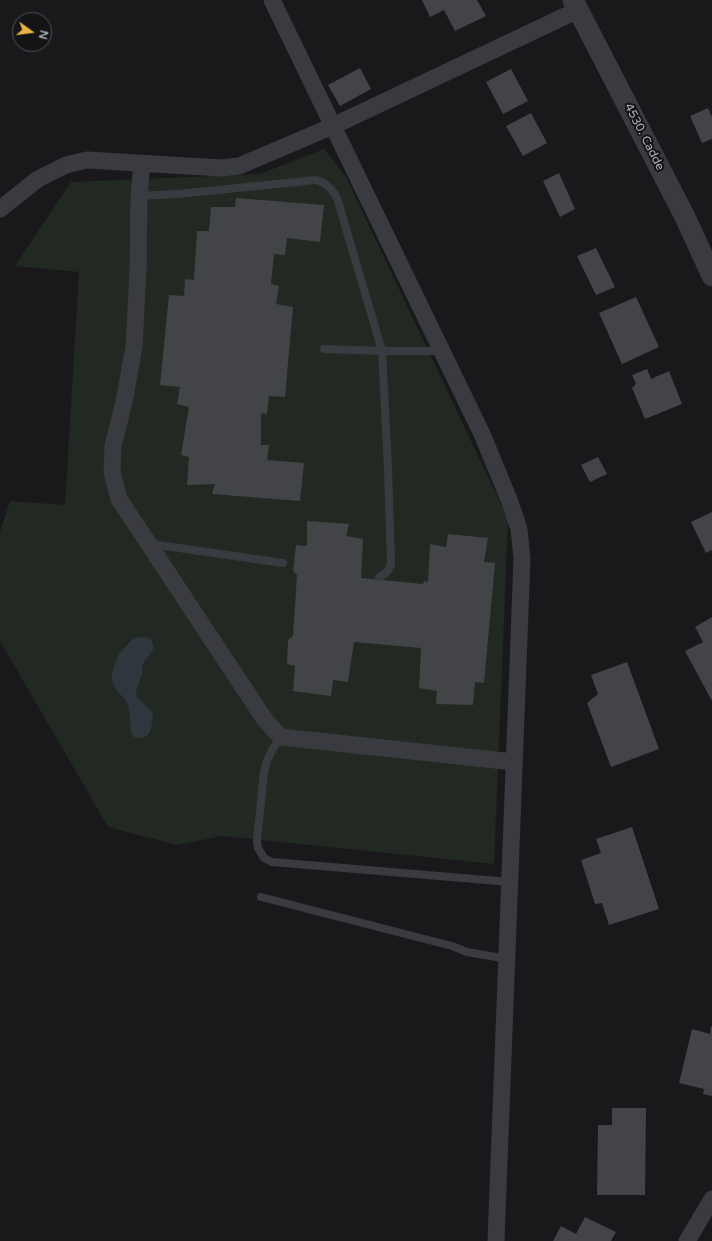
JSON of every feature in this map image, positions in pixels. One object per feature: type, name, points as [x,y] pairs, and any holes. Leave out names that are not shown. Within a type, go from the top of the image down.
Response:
[{"type":"street","points":[[272,0],[482,434],[510,502],[519,529],[522,559],[496,1241]]},
{"type":"street","points":[[0,209],[38,179],[66,165],[87,160],[221,168],[239,166],[333,126],[578,4]]},
{"type":"street","name":"4530. Cadde","points":[[578,4],[712,276]]},
{"type":"street","points":[[142,164],[139,196],[138,271],[134,347],[124,402],[113,446],[112,472],[119,499],[265,720],[281,737],[514,762]]},
{"type":"street","points":[[687,1241],[712,1199]]},
{"type":"lane","points":[[139,196],[177,194],[316,180],[324,183],[330,188],[338,200],[382,351],[391,564],[389,570],[379,577]]},
{"type":"lane","points":[[324,349],[442,351]]},
{"type":"lane","points":[[149,544],[282,564]]},
{"type":"lane","points":[[281,737],[272,750],[264,772],[257,840],[258,848],[264,858],[272,862],[510,882]]},
{"type":"lane","points":[[261,897],[452,946],[467,952],[507,959]]},
{"type":"shaded area","points":[[324,149],[346,177],[508,519],[494,864],[222,836],[177,845],[108,827],[0,641],[0,532],[10,501],[65,505],[79,272],[15,266],[71,182],[260,174]]},
{"type":"shaded area","points":[[146,637],[151,639],[154,648],[142,665],[142,674],[136,690],[137,697],[153,713],[149,734],[143,738],[134,737],[131,733],[128,705],[124,698],[116,690],[112,681],[112,674],[119,654],[125,647],[134,638]]},
{"type":"building","points":[[422,0],[477,0],[486,16],[455,31],[444,10],[430,17]]},
{"type":"building","points":[[360,68],[371,89],[340,106],[328,85]]},
{"type":"building","points":[[511,69],[528,101],[503,114],[486,82]]},
{"type":"building","points":[[708,108],[712,117],[712,139],[702,143],[690,116]]},
{"type":"building","points":[[531,113],[547,143],[523,156],[506,126]]},
{"type":"building","points":[[559,173],[575,209],[560,217],[543,181]]},
{"type":"building","points":[[236,198],[324,205],[320,242],[287,238],[285,255],[274,254],[271,284],[279,286],[276,304],[293,307],[285,397],[269,396],[267,414],[261,413],[261,445],[269,445],[267,460],[304,463],[300,501],[212,494],[215,484],[187,485],[189,457],[181,455],[189,407],[177,404],[180,387],[160,385],[169,295],[184,296],[185,279],[194,280],[197,231],[209,231],[211,207],[235,207]]},
{"type":"building","points":[[596,248],[615,287],[596,295],[577,256]]},
{"type":"building","points":[[636,297],[659,347],[622,364],[599,313]]},
{"type":"building","points":[[647,369],[651,379],[669,371],[682,404],[645,419],[632,388],[636,384],[632,375]]},
{"type":"building","points":[[598,457],[607,474],[590,482],[581,465]]},
{"type":"building","points":[[712,512],[712,550],[706,553],[691,522]]},
{"type":"building","points":[[307,521],[349,524],[346,536],[363,539],[361,578],[423,584],[424,581],[428,582],[430,544],[446,547],[448,534],[488,538],[484,562],[495,563],[484,683],[475,682],[473,705],[436,704],[437,691],[419,688],[421,648],[354,642],[348,682],[333,680],[331,696],[293,691],[295,666],[287,664],[288,640],[293,636],[297,575],[293,571],[296,545],[307,546]]},
{"type":"building","points":[[712,617],[712,701],[685,651],[703,642],[695,627]]},
{"type":"building","points":[[627,662],[659,749],[611,767],[587,703],[598,694],[591,675]]},
{"type":"building","points":[[632,827],[659,909],[609,925],[602,903],[595,904],[581,860],[601,853],[596,839]]},
{"type":"building","points":[[711,1026],[712,1096],[703,1094],[704,1089],[679,1083],[692,1029],[710,1034]]},
{"type":"building","points":[[612,1108],[646,1108],[645,1195],[597,1195],[598,1125],[612,1125]]},
{"type":"building","points":[[585,1217],[616,1232],[611,1241],[553,1241],[561,1226],[576,1234]]}]
